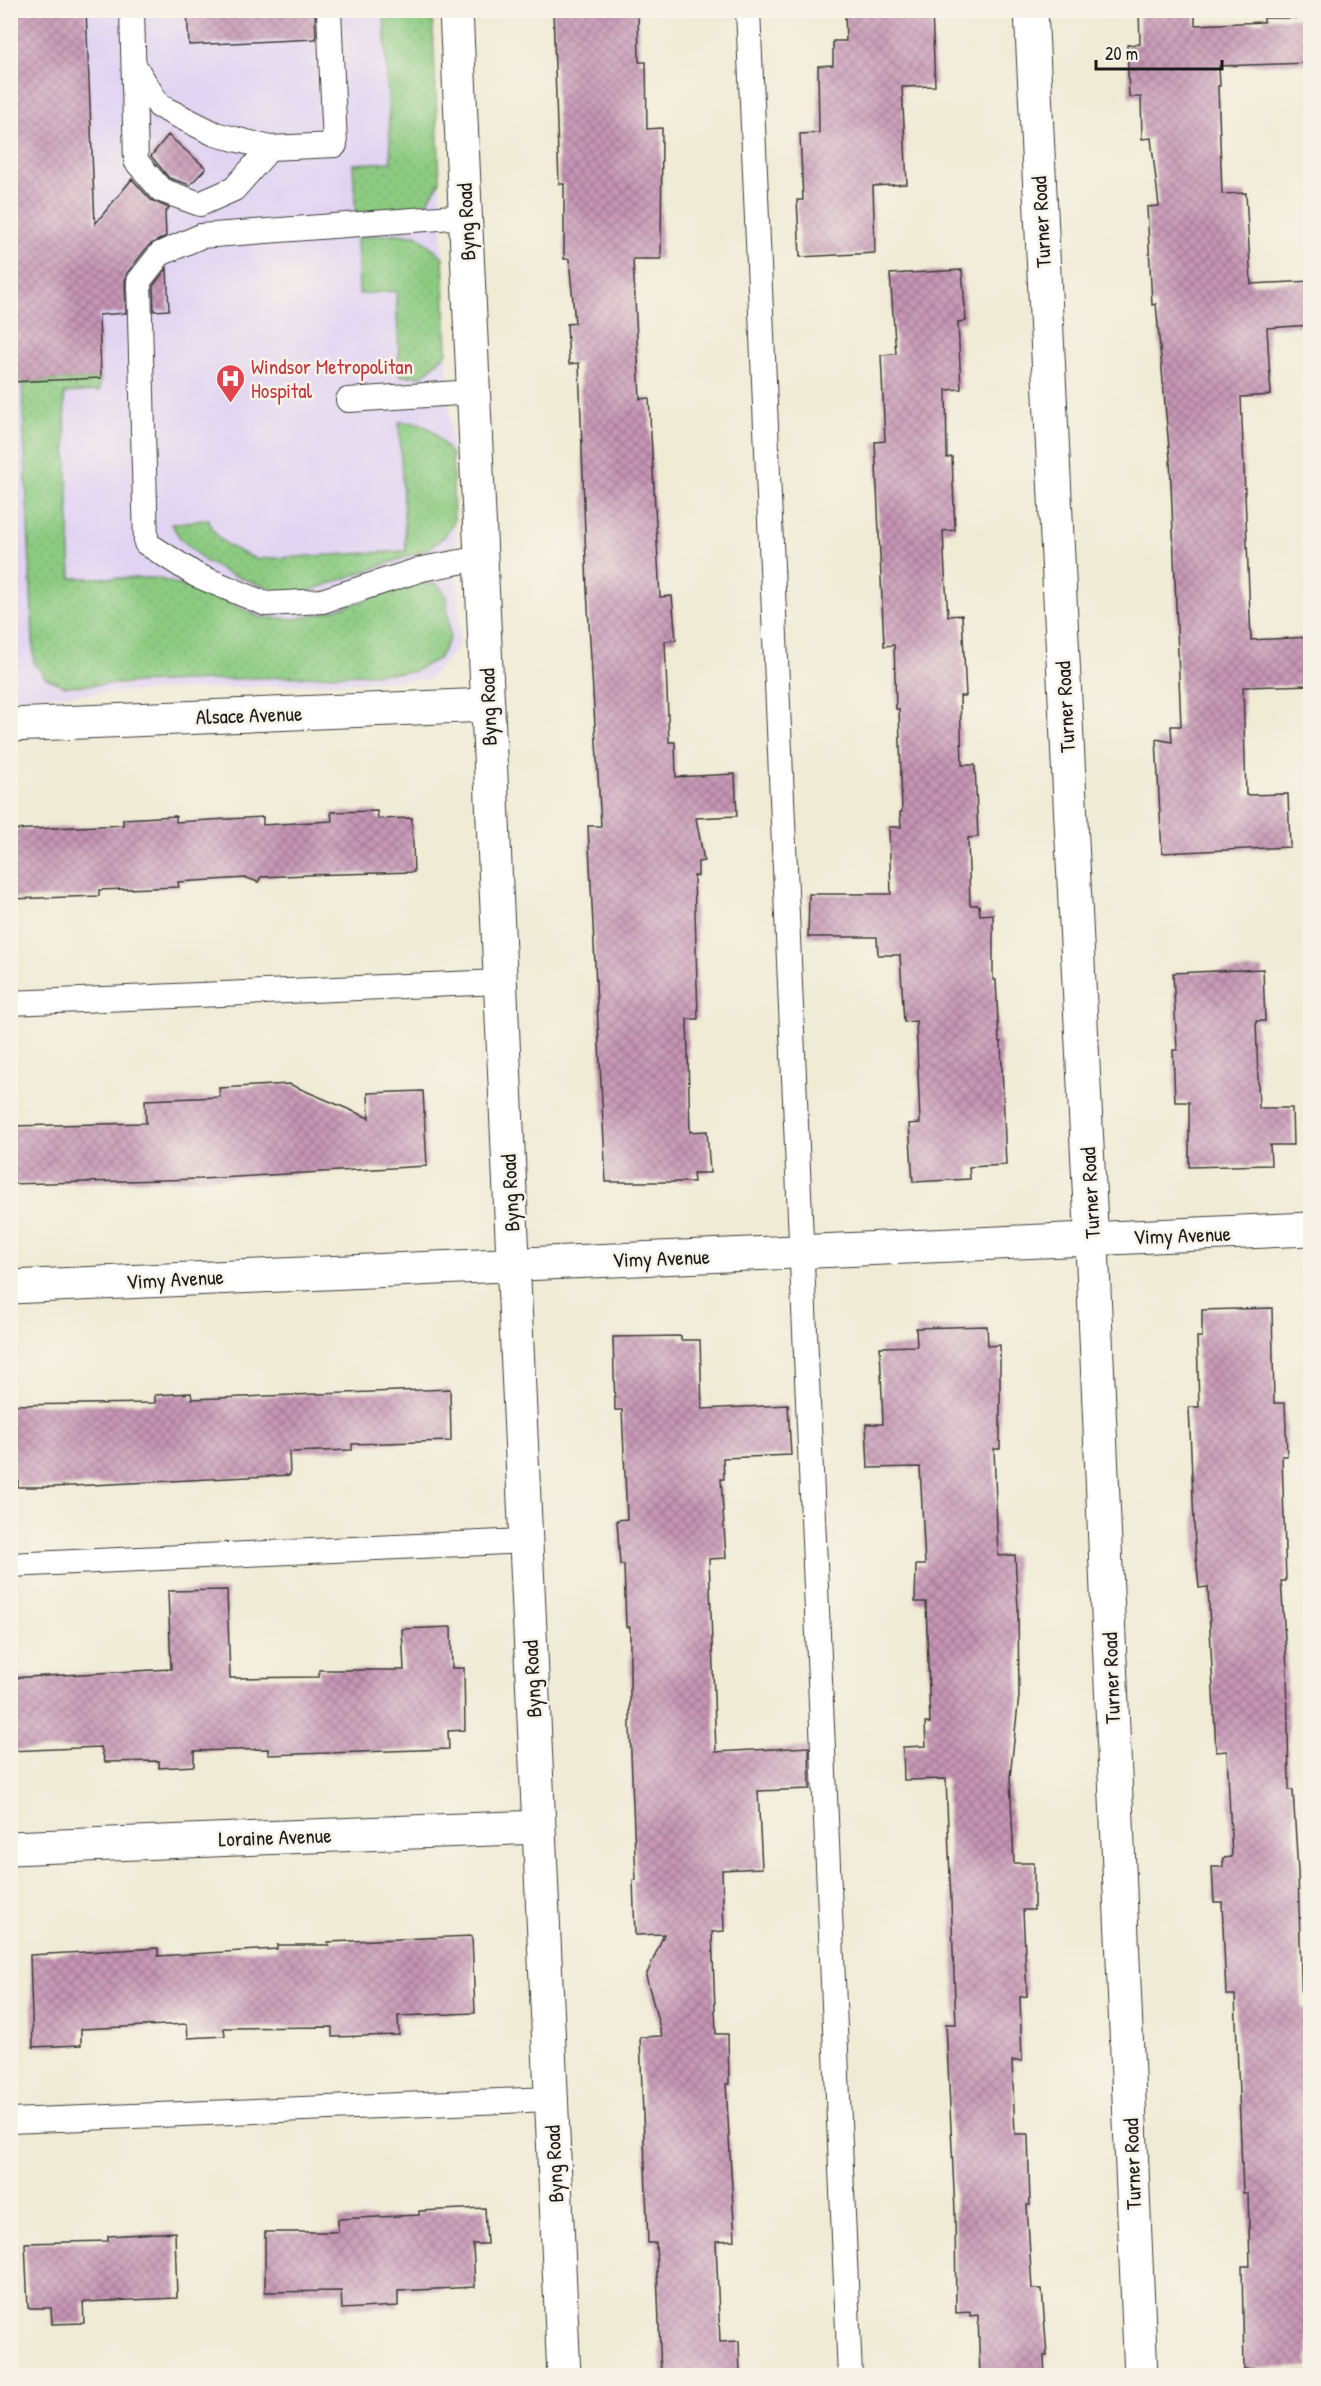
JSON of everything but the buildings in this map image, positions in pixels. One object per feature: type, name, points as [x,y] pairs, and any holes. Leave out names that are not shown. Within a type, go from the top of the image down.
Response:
[{"type":"street","name":"Byng Road","points":[[456,10],[564,2376]]},
{"type":"street","name":"Turner Road","points":[[1031,10],[1092,1239],[1141,2376]]},
{"type":"street","name":"Alsace Avenue","points":[[10,724],[488,705]]},
{"type":"street","name":"Vimy Avenue","points":[[10,1287],[1311,1229]]},
{"type":"street","name":"Loraine Avenue","points":[[10,1848],[539,1827]]},
{"type":"lane","points":[[132,10],[136,161],[161,190],[200,204],[234,189],[270,148]]},
{"type":"lane","points":[[134,65],[159,106],[215,135],[270,148],[335,145],[329,10]]},
{"type":"lane","points":[[748,10],[850,2376]]},
{"type":"lane","points":[[466,216],[201,236],[160,254],[139,280],[146,543],[196,575],[266,604],[322,601],[422,569],[481,558]]},
{"type":"lane","points":[[348,400],[474,392]]},
{"type":"lane","points":[[10,1003],[500,982]]},
{"type":"lane","points":[[10,1565],[525,1541]]},
{"type":"lane","points":[[10,2121],[551,2099]]},
{"type":"shaded area","name":"Windsor Metropolitan Hospital","points":[[10,11],[432,11],[460,643],[430,679],[11,697]]},
{"type":"green space","points":[[384,11],[432,11],[440,181],[425,206],[413,214],[356,217],[353,164],[391,162]]},
{"type":"green space","points":[[392,234],[417,235],[443,257],[447,353],[422,376],[400,376],[396,291],[359,294],[357,237]]},
{"type":"green space","points":[[101,378],[99,391],[64,393],[71,578],[157,578],[213,596],[260,617],[295,619],[328,612],[414,584],[437,584],[446,595],[450,638],[438,659],[412,672],[65,686],[46,678],[34,663],[22,382]]},
{"type":"green space","points":[[399,422],[419,423],[433,431],[452,455],[454,522],[444,537],[426,550],[306,592],[280,592],[227,573],[205,561],[181,539],[171,524],[208,519],[216,534],[227,545],[257,559],[406,551]]},
{"type":"place","name":"Windsor Metropolitan Hospital","points":[[230,404]]}]
